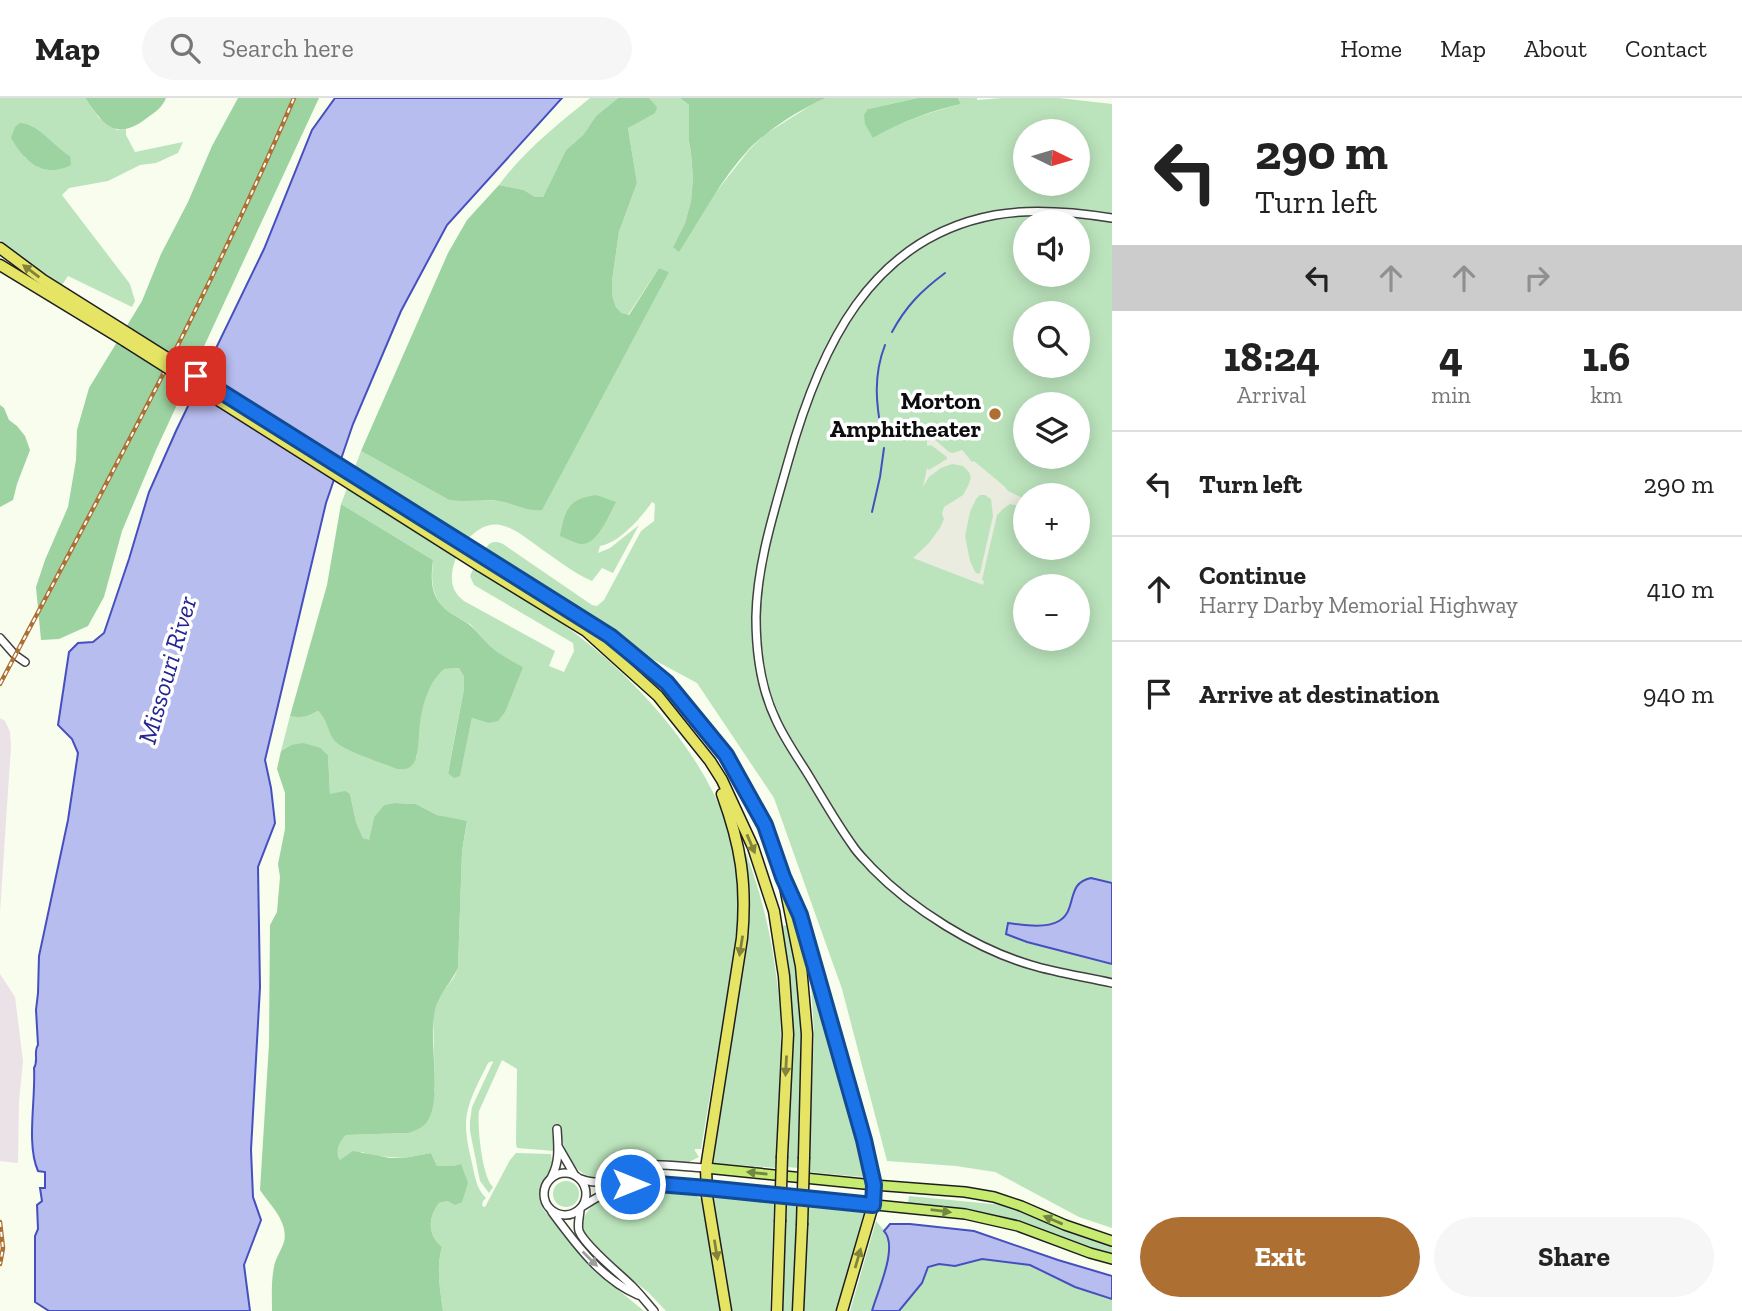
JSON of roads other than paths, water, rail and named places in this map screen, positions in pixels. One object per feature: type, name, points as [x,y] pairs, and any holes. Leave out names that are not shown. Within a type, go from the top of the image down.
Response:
[{"type":"highway","points":[[0,248],[127,338]]},
{"type":"highway","points":[[0,265],[127,338],[483,562],[610,636],[667,683],[726,755],[765,825],[800,915],[864,1140],[874,1185],[873,1205],[842,1311]]},
{"type":"highway","points":[[483,562],[586,632],[658,696],[722,780],[753,847],[774,911],[784,976],[788,1034],[777,1311]]},
{"type":"highway","points":[[710,761],[738,847],[744,878],[745,910],[706,1168],[726,1311]]},
{"type":"highway","points":[[783,877],[801,966],[807,1034],[798,1311]]},
{"type":"main road","points":[[706,1168],[874,1185],[936,1188],[993,1197],[1112,1241]]},
{"type":"main road","points":[[707,1188],[993,1219],[1112,1259]]},
{"type":"street","points":[[1112,218],[1014,212],[973,220],[949,228],[918,244],[871,286],[857,302],[834,339],[818,372],[798,428],[764,555],[756,618],[765,692],[775,719],[854,848],[881,877],[909,902],[978,944],[1032,965],[1112,983]]},
{"type":"street","points":[[0,638],[25,662]]},
{"type":"street","points":[[557,1129],[559,1147],[556,1168],[544,1189],[549,1209],[579,1248],[604,1273],[624,1289],[642,1297]]},
{"type":"street","points":[[549,1209],[561,1215],[575,1213],[586,1199],[584,1185],[559,1147]]},
{"type":"street","points":[[551,1178],[562,1172],[586,1181],[603,1181],[637,1166],[706,1168]]},
{"type":"street","points":[[581,1207],[616,1188],[630,1184],[707,1188]]},
{"type":"street","points":[[581,1207],[578,1224],[583,1238],[654,1311]]},
{"type":"water","name":"Missouri River","points":[[335,98],[562,98],[447,225],[401,311],[353,424],[326,503],[265,760],[275,823],[258,867],[260,987],[251,1150],[253,1197],[261,1220],[244,1265],[250,1311],[49,1311],[35,1302],[37,1205],[42,1201],[40,1188],[45,1188],[45,1172],[38,1171],[34,1160],[32,1121],[34,1068],[38,1045],[36,1010],[39,956],[68,820],[78,753],[72,739],[58,725],[69,652],[78,643],[93,642],[104,633],[149,492],[264,249],[312,130]]},
{"type":"water","points":[[1091,878],[1112,883],[1112,964],[1006,934],[1008,923],[1041,926],[1059,921],[1065,916],[1078,885]]},
{"type":"water","points":[[890,1224],[974,1231],[1112,1276],[1112,1299],[1075,1287],[1030,1265],[982,1259],[955,1266],[939,1264],[928,1267],[922,1283],[899,1311],[872,1311],[888,1258],[888,1238],[884,1231]]},
{"type":"waterway","points":[[892,332],[915,300],[945,273]]},
{"type":"waterway","points":[[882,435],[877,390],[885,345]]},
{"type":"waterway","points":[[872,512],[884,448]]},
{"type":"railway","points":[[0,684],[190,321],[294,98]]},
{"type":"railway","points":[[0,1222],[3,1248],[0,1264]]},
{"type":"place","name":"Morton Amphitheater","points":[[995,414]]}]
